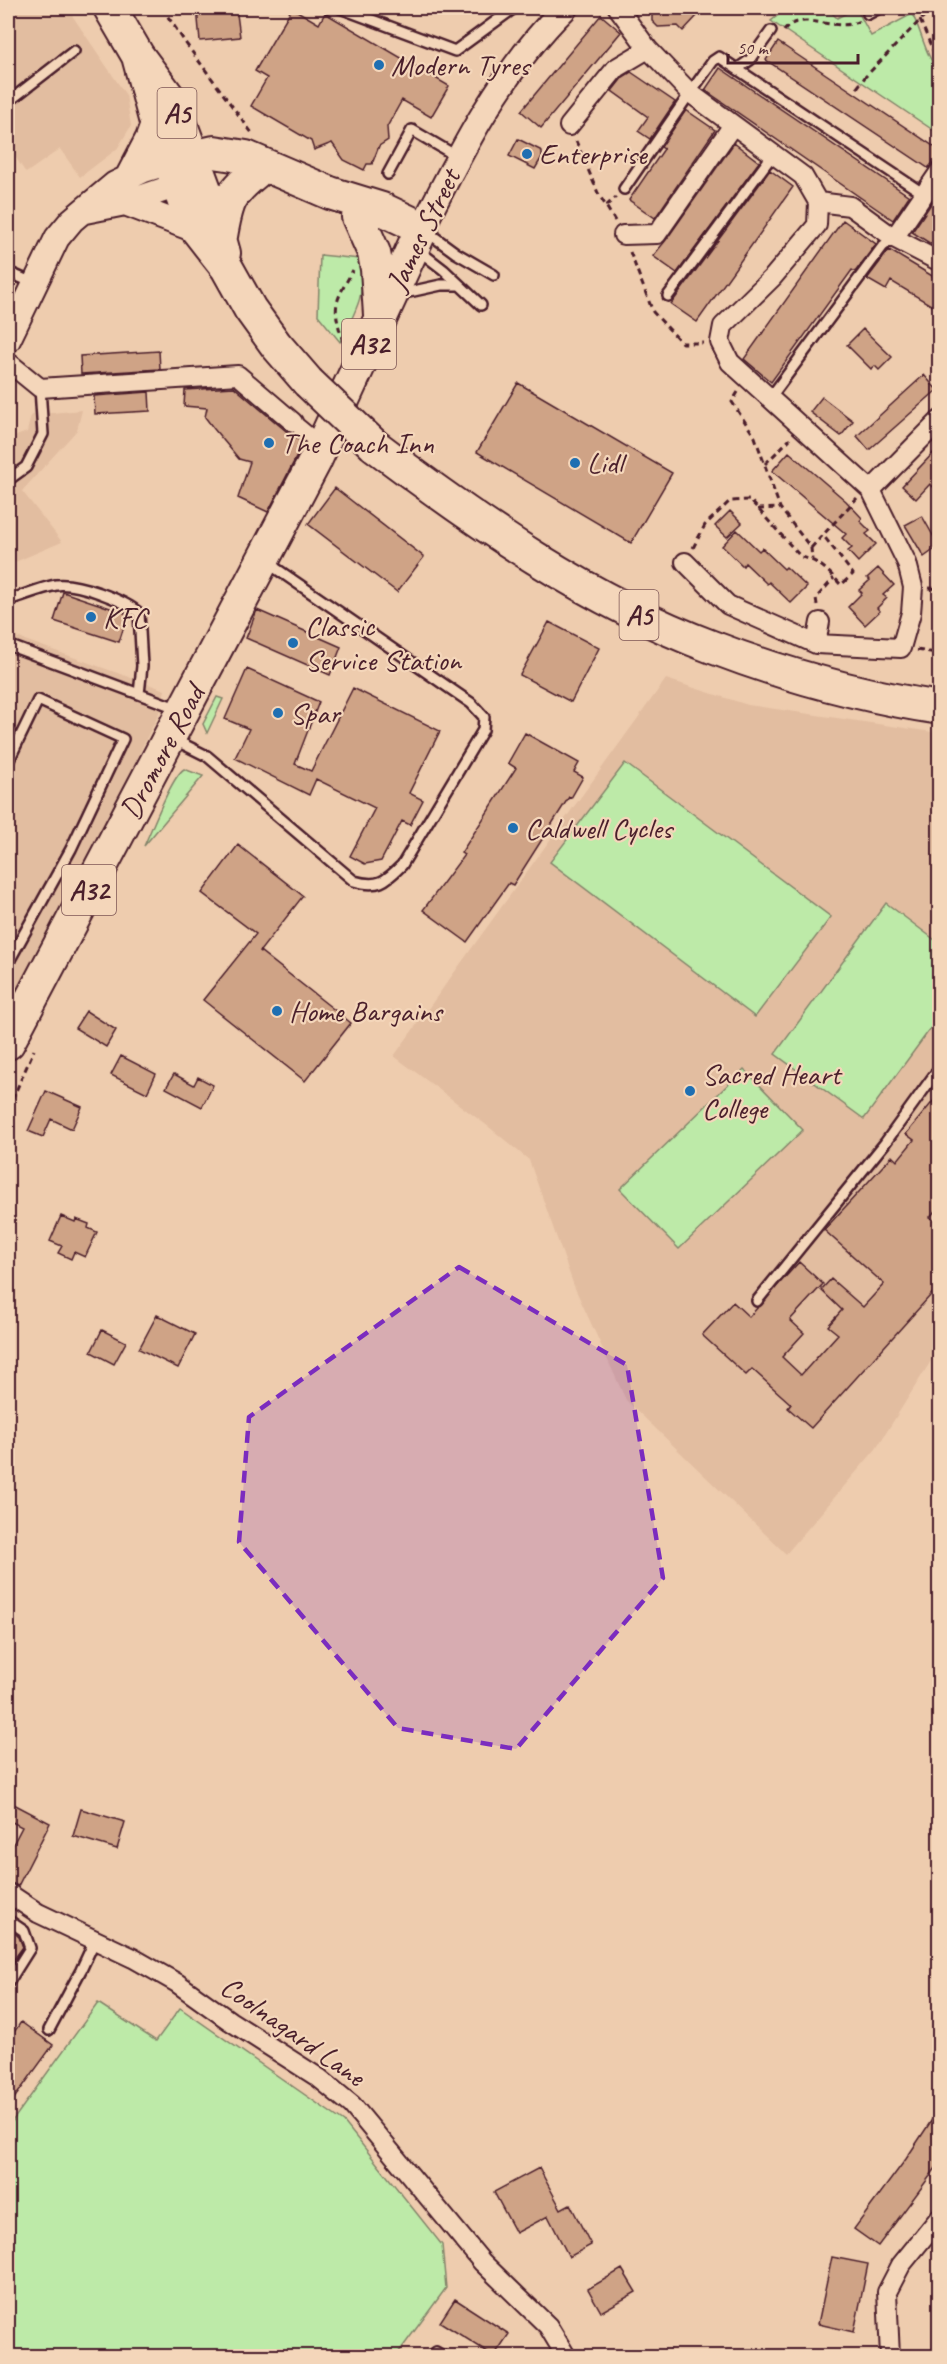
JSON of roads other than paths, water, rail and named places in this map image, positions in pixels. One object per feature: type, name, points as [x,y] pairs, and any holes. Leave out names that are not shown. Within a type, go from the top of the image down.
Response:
[{"type":"highway","name":"A5","points":[[110,8],[138,56],[164,111],[209,233],[256,318],[308,382],[374,445],[437,493],[507,539],[576,581],[652,621],[710,647],[757,664],[898,702],[939,708]]},
{"type":"highway","points":[[164,111],[330,193],[382,208],[417,237]]},
{"type":"highway","points":[[186,171],[214,152],[258,159]]},
{"type":"highway","points":[[209,233],[258,159]]},
{"type":"highway","points":[[330,193],[358,218],[374,253],[385,308]]},
{"type":"highway","points":[[358,218],[417,237]]},
{"type":"highway","name":"James Street","points":[[319,453],[417,237]]},
{"type":"highway","name":"Dromore Road","points":[[21,1045],[177,724],[319,453]]},
{"type":"street","points":[[618,8],[648,49],[690,93],[803,176],[818,202],[817,225],[773,277],[723,326],[720,342],[730,362],[871,490],[907,563],[912,587],[911,613],[901,648],[816,644],[728,605],[685,562]]},
{"type":"street","name":"James Street","points":[[417,237],[458,157],[491,100],[524,51],[558,11]]},
{"type":"street","points":[[569,126],[616,68],[648,49]]},
{"type":"street","points":[[127,178],[164,111]]},
{"type":"street","points":[[623,235],[657,234],[733,125]]},
{"type":"street","points":[[8,340],[57,238],[79,212],[115,184],[127,178],[186,171]]},
{"type":"street","points":[[79,212],[125,203],[186,171]]},
{"type":"street","points":[[894,238],[939,171]]},
{"type":"street","points":[[818,202],[850,207],[894,238],[939,262]]},
{"type":"street","points":[[125,203],[209,233]]},
{"type":"street","points":[[8,362],[40,388],[238,375],[293,422],[319,453]]},
{"type":"street","points":[[871,490],[939,420]]},
{"type":"street","points":[[816,644],[820,622]]},
{"type":"street","name":"Coolnagard Lane","points":[[8,1893],[38,1913],[177,1983],[230,2021],[319,2078],[352,2105],[482,2262],[548,2326],[566,2356]]},
{"type":"street","points":[[890,2356],[888,2292],[901,2265],[939,2217]]},
{"type":"lane","points":[[340,8],[455,51],[514,8]]},
{"type":"lane","points":[[868,14],[879,8]]},
{"type":"lane","points":[[737,69],[750,60],[771,31]]},
{"type":"lane","points":[[8,102],[74,51]]},
{"type":"lane","points":[[624,189],[690,93],[719,57],[924,194]]},
{"type":"lane","points":[[388,174],[412,130],[458,157]]},
{"type":"lane","points":[[668,296],[774,153]]},
{"type":"lane","points":[[417,237],[456,253],[494,275]]},
{"type":"lane","points":[[417,237],[444,270],[481,305]]},
{"type":"lane","points":[[770,398],[883,246],[894,238]]},
{"type":"lane","points":[[8,272],[35,284]]},
{"type":"lane","points":[[385,308],[441,285],[459,285]]},
{"type":"lane","points":[[8,480],[26,467],[44,434],[40,388]]},
{"type":"lane","points":[[8,645],[139,694],[177,724],[207,756],[354,881],[371,886],[388,879],[402,866],[483,730],[484,717],[471,703],[264,561]]},
{"type":"lane","points":[[8,600],[58,585],[88,590],[131,606],[139,613],[142,666],[139,694]]},
{"type":"lane","points":[[8,762],[38,700],[123,739],[71,849],[8,963]]},
{"type":"lane","points":[[757,1301],[885,1143],[939,1067]]},
{"type":"lane","points":[[8,1920],[24,1931],[30,1948],[8,1983]]},
{"type":"lane","points":[[49,2030],[94,1940]]},
{"type":"lane","points":[[433,2356],[436,2352],[443,2356]]},
{"type":"place","name":"Modern Tyres","points":[[379,65]]},
{"type":"place","name":"Enterprise","points":[[527,154]]},
{"type":"place","name":"The Coach Inn","points":[[269,443]]},
{"type":"place","name":"Lidl","points":[[575,463]]},
{"type":"place","name":"KFC","points":[[91,617]]},
{"type":"place","name":"Classic Service Station","points":[[293,643]]},
{"type":"place","name":"Spar","points":[[278,713]]},
{"type":"place","name":"Caldwell Cycles","points":[[513,828]]},
{"type":"place","name":"Home Bargains","points":[[277,1011]]},
{"type":"place","name":"Sacred Heart College","points":[[690,1091]]}]
